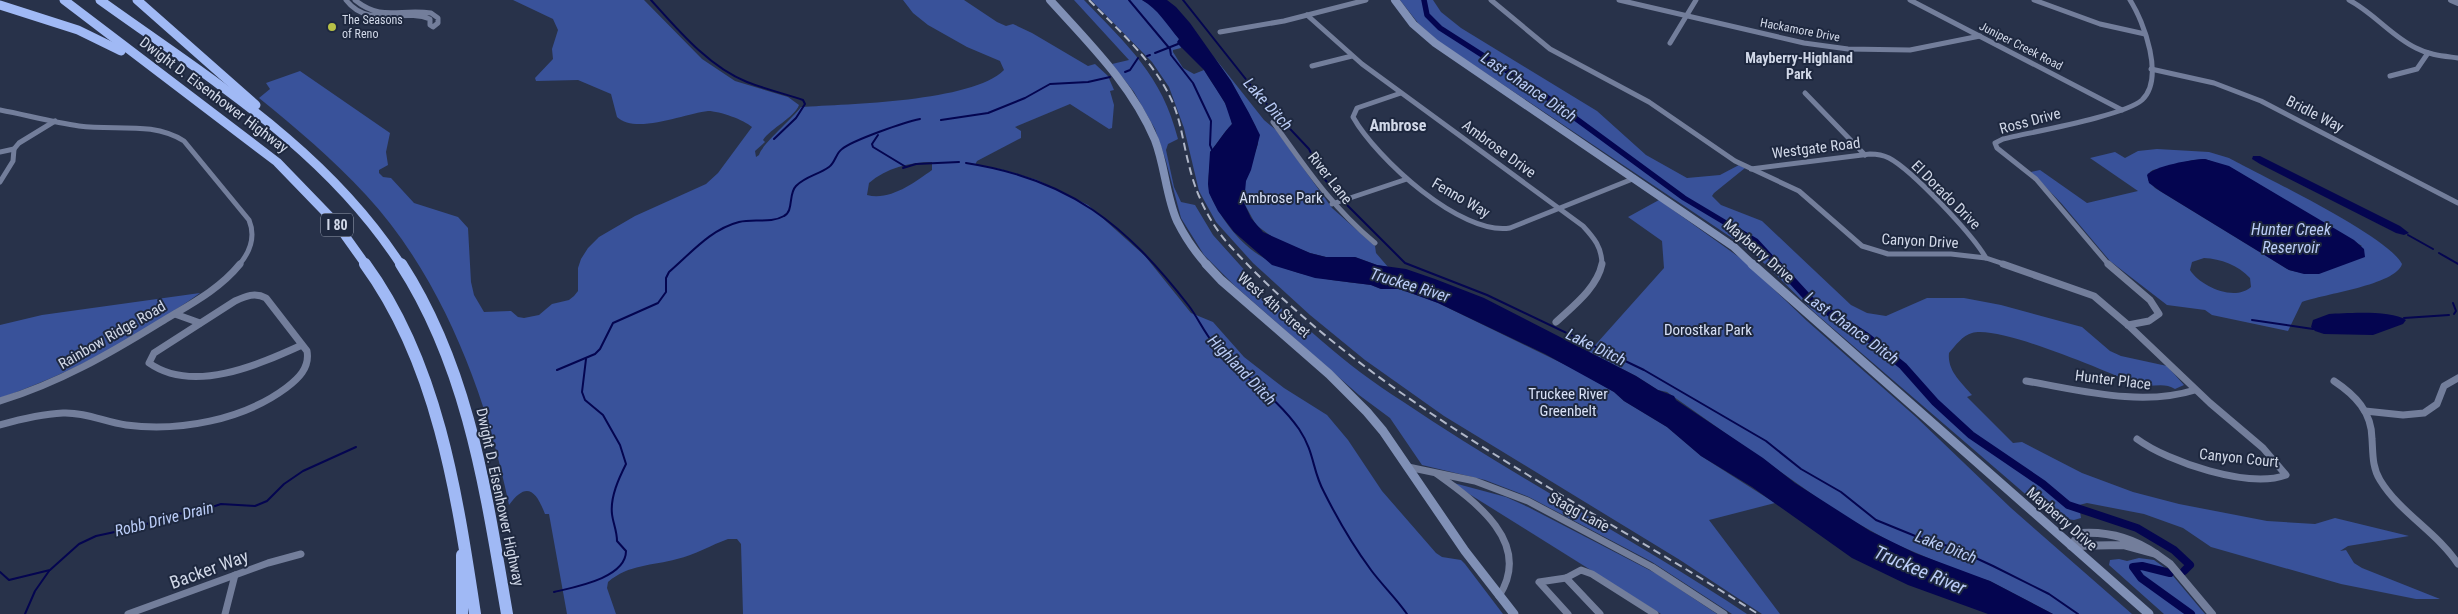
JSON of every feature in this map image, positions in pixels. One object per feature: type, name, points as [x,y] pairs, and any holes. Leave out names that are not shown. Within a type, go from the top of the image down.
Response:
[{"type":"highway","name":"Dwight D. Eisenhower Highway","points":[[64,0],[272,157],[311,195],[359,255],[389,300],[420,364],[441,429],[463,531],[475,614]]},
{"type":"highway","name":"Dwight D. Eisenhower Highway","points":[[100,0],[260,115],[303,150],[360,208],[402,267],[433,322],[447,353],[477,448],[507,614]]},
{"type":"highway","points":[[137,0],[163,25],[315,155],[334,173],[337,183]]},
{"type":"highway","points":[[0,5],[78,30],[147,64]]},
{"type":"highway","points":[[462,614],[463,531]]},
{"type":"main road","name":"West 4th Street","points":[[1050,0],[1117,76],[1141,110],[1155,141],[1177,220],[1194,250],[1222,280],[1349,392],[1383,431],[1466,551],[1514,614]]},
{"type":"main road","name":"Mayberry Drive","points":[[1395,0],[1413,24],[1427,37],[1711,230],[1748,258],[1797,304],[2148,614]]},
{"type":"street","points":[[346,0],[350,6],[373,18],[421,16],[430,19],[432,27],[438,23],[438,18],[432,13],[419,12],[381,15],[372,12],[355,0]]},
{"type":"street","points":[[1220,32],[1306,15],[1366,0]]},
{"type":"street","name":"Canyon Drive","points":[[1491,0],[1550,49],[1649,102],[1709,144],[1805,196],[1851,238],[1868,249],[1895,255],[1951,254],[1986,258],[2088,293],[2106,305],[2195,390],[2268,452],[2285,473],[2285,477]]},
{"type":"street","name":"Hackamore Drive","points":[[1619,0],[1804,43],[1862,50],[1923,49],[1980,36]]},
{"type":"street","points":[[1670,43],[1696,0]]},
{"type":"street","name":"Juniper Creek Road","points":[[1910,0],[2122,110]]},
{"type":"street","points":[[2034,0],[2100,24],[2145,34]]},
{"type":"street","name":"Ross Drive","points":[[2128,325],[2147,322],[2157,318],[2159,314],[2155,305],[2108,264],[2036,179],[1995,144],[2003,139],[2122,110],[2136,104],[2145,97],[2151,85],[2151,69],[2140,14],[2130,0]]},
{"type":"street","points":[[2350,0],[2371,12],[2410,44],[2428,52],[2458,58]]},
{"type":"street","points":[[2451,0],[2458,3]]},
{"type":"street","name":"Ambrose Drive","points":[[1306,15],[1352,56],[1594,237],[1601,247],[1603,264],[1596,280],[1556,322]]},
{"type":"street","points":[[2390,76],[2417,69],[2428,52]]},
{"type":"street","points":[[1312,66],[1352,56]]},
{"type":"street","name":"Bridle Way","points":[[2151,69],[2214,84],[2261,100],[2458,203]]},
{"type":"street","name":"Fenno Way","points":[[1401,93],[1361,106],[1355,111],[1354,117],[1368,141],[1407,179],[1452,210],[1491,229],[1510,228],[1635,178]]},
{"type":"street","points":[[1805,93],[1865,154]]},
{"type":"street","name":"Rainbow Ridge Road","points":[[0,110],[90,127],[157,129],[173,134],[184,141],[251,225],[253,238],[248,252],[228,276],[175,314],[77,372],[0,401]]},
{"type":"street","points":[[0,182],[14,161],[14,150],[23,138],[55,121]]},
{"type":"street","name":"River Lane","points":[[1273,122],[1336,203],[1375,243]]},
{"type":"street","points":[[0,152],[14,150]]},
{"type":"street","name":"Westgate Road","points":[[1751,168],[1865,154],[1883,156]]},
{"type":"street","name":"El Dorado Drive","points":[[1883,156],[1898,165],[1951,217],[1982,249],[1986,258]]},
{"type":"street","points":[[1336,203],[1407,179]]},
{"type":"street","points":[[0,425],[38,416],[64,413],[85,415],[125,424],[151,426],[185,424],[221,416],[265,401],[289,385],[302,373],[307,364],[308,354],[302,345],[266,298],[252,294],[235,301],[154,353],[149,359],[151,365],[171,374],[204,375],[259,364],[302,345]]},
{"type":"street","points":[[175,314],[200,323]]},
{"type":"street","points":[[2365,411],[2407,415],[2430,410],[2438,403],[2444,386],[2458,378]]},
{"type":"street","name":"Hunter Place","points":[[2026,381],[2151,398],[2174,397],[2195,390]]},
{"type":"street","points":[[2334,381],[2365,411],[2371,424],[2372,462],[2380,480],[2391,494],[2443,544],[2458,564]]},
{"type":"street","name":"Canyon Court","points":[[2137,439],[2157,453],[2196,469],[2268,478],[2285,477]]},
{"type":"street","name":"Stagg Lane","points":[[1408,467],[1489,485],[1549,511],[1652,567],[1724,614]]},
{"type":"street","points":[[1435,472],[1478,507],[1501,536],[1509,551],[1509,576],[1499,596]]},
{"type":"street","points":[[2071,546],[2080,533],[2100,531],[2129,537],[2157,554],[2175,569],[2212,614]]},
{"type":"street","points":[[2071,546],[2088,547],[2115,543],[2157,554]]},
{"type":"street","name":"Backer Way","points":[[128,614],[235,575],[301,554]]},
{"type":"street","points":[[1568,614],[1539,582],[1542,580],[1566,578],[1575,572],[1588,572],[1655,614]]},
{"type":"street","points":[[225,614],[235,575]]},
{"type":"street","points":[[1566,578],[1600,614]]},
{"type":"green space","points":[[513,0],[644,0],[702,59],[735,81],[788,97],[799,105],[792,114],[763,140],[765,142],[755,151],[756,157],[771,138],[801,107],[877,102],[938,95],[965,89],[988,81],[1004,70],[1000,61],[967,47],[928,25],[913,13],[903,0],[964,0],[997,22],[1006,26],[1013,24],[1032,33],[1088,66],[1095,64],[1108,76],[1114,90],[1110,91],[1114,105],[1112,128],[1109,129],[1070,104],[1015,127],[1021,131],[1021,138],[977,161],[975,165],[1000,169],[1037,180],[1088,205],[1145,256],[1191,313],[1213,322],[1244,357],[1284,388],[1327,415],[1348,440],[1382,491],[1436,553],[1442,557],[1461,560],[1503,614],[743,614],[741,544],[737,539],[728,539],[684,557],[641,566],[616,576],[608,582],[607,588],[616,614],[567,614],[549,514],[545,514],[538,499],[530,492],[525,491],[521,493],[509,505],[500,464],[474,381],[458,340],[439,300],[417,263],[393,227],[366,195],[314,144],[259,98],[270,89],[266,83],[300,71],[390,133],[386,152],[388,165],[379,170],[379,173],[383,177],[391,178],[414,203],[458,217],[468,228],[471,282],[474,295],[484,312],[511,311],[518,317],[524,318],[539,315],[552,304],[569,300],[578,291],[578,268],[581,259],[588,248],[599,237],[635,216],[706,184],[718,173],[752,127],[732,116],[708,111],[648,124],[625,122],[617,117],[611,94],[578,80],[536,81],[535,78],[553,59],[552,49],[558,30],[553,19]],"holes":[[[932,162],[932,170],[901,190],[884,195],[867,195],[869,183],[883,173],[915,163]]]},
{"type":"green space","points":[[1074,0],[1084,0],[1115,32],[1153,79],[1171,116],[1178,139],[1168,144],[1166,150],[1174,187],[1181,202],[1195,205],[1213,235],[1248,274],[1248,282],[1256,294],[1291,314],[1361,373],[1444,429],[1747,614],[1732,614],[1652,562],[1529,497],[1485,480],[1422,465],[1390,418],[1359,395],[1235,286],[1204,255],[1181,218],[1166,161],[1155,129],[1134,92],[1112,64],[1129,60]]},
{"type":"green space","name":"Truckee River Greenbelt","points":[[1091,0],[1142,0],[1151,5],[1179,39],[1181,48],[1173,50],[1173,52],[1183,68],[1194,74],[1204,70],[1217,90],[1225,103],[1232,124],[1210,152],[1209,190],[1223,218],[1237,236],[1253,251],[1270,262],[1288,270],[1328,279],[1371,285],[1381,289],[1399,289],[1438,303],[1578,371],[1667,427],[1701,456],[1775,503],[1709,520],[1780,614],[1762,614],[1680,560],[1444,416],[1365,360],[1310,315],[1253,263],[1216,222],[1199,191],[1184,128],[1169,87],[1152,62]]},
{"type":"green space","points":[[1400,0],[1433,0],[1441,12],[1461,28],[1597,111],[1646,155],[1687,178],[1720,175],[1739,165],[1745,168],[1712,196],[1721,205],[1762,221],[1851,305],[1867,313],[1886,316],[1927,298],[1964,298],[2001,305],[2082,327],[2110,351],[2121,356],[2167,366],[2184,385],[2175,389],[2161,385],[2147,386],[2137,384],[2029,342],[1986,332],[1969,334],[1959,341],[1949,353],[1950,365],[1956,376],[1972,395],[1967,397],[2013,443],[2022,442],[2082,473],[2133,492],[2179,504],[2267,521],[2315,524],[2335,518],[2409,536],[2348,546],[2340,551],[2346,550],[2354,563],[2362,568],[2440,599],[2416,599],[2341,584],[2211,547],[2183,528],[2144,514],[2087,503],[2079,505],[2081,518],[2074,520],[2052,517],[1815,313],[1765,264],[1738,242],[1438,41],[1418,23]]},
{"type":"green space","name":"Ambrose Park","points":[[1214,57],[1264,120],[1276,130],[1332,208],[1375,246],[1376,253],[1388,267],[1355,257],[1326,257],[1310,253],[1275,239],[1256,225],[1244,203],[1245,181],[1258,144],[1256,127],[1231,81]]},
{"type":"green space","points":[[2157,149],[2209,152],[2229,158],[2350,223],[2392,252],[2402,264],[2397,271],[2387,278],[2358,288],[2302,302],[2288,331],[2212,315],[2205,310],[2167,305],[2110,261],[2062,204],[2031,172],[2040,170],[2087,203],[2138,191],[2090,158],[2115,152],[2125,158],[2138,151]],"holes":[[[2205,159],[2233,169],[2362,246],[2336,264],[2320,271],[2301,273],[2289,270],[2155,188],[2148,180],[2150,172],[2153,170],[2193,160]],[[2204,258],[2223,261],[2235,266],[2250,278],[2251,287],[2236,293],[2218,290],[2201,282],[2190,270],[2192,262]]]},
{"type":"green space","name":"Dorostkar Park","points":[[1659,200],[1743,260],[1807,321],[1916,417],[2011,508],[2132,614],[2053,614],[1990,581],[1966,574],[1893,543],[1839,513],[1667,392],[1658,390],[1636,376],[1589,352],[1664,268],[1662,241],[1628,217]]},
{"type":"green space","points":[[200,293],[104,353],[53,377],[0,398],[0,325],[42,315]]},
{"type":"green space","points":[[1450,482],[1506,497],[1528,507],[1657,574],[1717,614],[1661,614]]},
{"type":"green space","points":[[2139,558],[2154,560],[2168,570],[2205,614],[2164,614],[2109,565],[2110,560],[2119,559],[2127,561]]},
{"type":"water","name":"Truckee River","points":[[1142,0],[1167,0],[1176,7],[1190,23],[1231,81],[1249,113],[1260,135],[1251,170],[1246,181],[1244,203],[1251,218],[1263,232],[1310,253],[1326,257],[1355,257],[1377,265],[1406,269],[1484,298],[1636,376],[1658,390],[1674,396],[1676,400],[1763,458],[1795,483],[1870,531],[1915,553],[1990,581],[2053,614],[1988,614],[1908,585],[1852,558],[1752,487],[1701,456],[1667,427],[1624,401],[1614,392],[1545,354],[1438,303],[1399,289],[1381,289],[1371,285],[1315,278],[1272,265],[1234,232],[1218,211],[1209,193],[1210,152],[1232,124],[1225,103],[1204,70],[1179,45],[1177,42],[1179,39],[1158,13]]},
{"type":"water","points":[[2253,156],[2260,156],[2400,226],[2409,233],[2404,235],[2396,233],[2260,164],[2252,159]]},
{"type":"water","name":"Hunter Creek Reservoir","points":[[2205,159],[2229,166],[2354,240],[2364,249],[2365,257],[2319,274],[2304,274],[2289,270],[2149,183],[2147,175],[2157,169],[2192,160]]},
{"type":"water","points":[[2380,313],[2406,320],[2403,324],[2373,335],[2324,334],[2315,331],[2311,327],[2313,320],[2329,314]]},
{"type":"waterway","name":"Highland Ditch","points":[[651,0],[695,47],[720,67],[747,82],[803,100],[805,104],[796,118],[774,139]]},
{"type":"waterway","points":[[1129,0],[1169,48]]},
{"type":"waterway","name":"Lake Ditch","points":[[1183,0],[1260,97],[1309,149],[1322,176],[1340,198],[1405,263],[1487,295],[1644,370],[1766,441],[1801,469],[1841,492],[1876,520],[1925,540],[1952,547],[1993,566],[2049,594],[2078,614]]},
{"type":"waterway","name":"Last Chance Ditch","points":[[1424,0],[1427,15],[1440,28],[1537,90],[1684,198],[1756,241],[1778,265]]},
{"type":"waterway","points":[[1169,48],[1178,44]]},
{"type":"waterway","points":[[1155,53],[1169,48]]},
{"type":"waterway","points":[[1169,48],[1171,55],[1193,83],[1211,121],[1210,145],[1212,150]]},
{"type":"waterway","points":[[1125,72],[1130,70],[1138,58]]},
{"type":"waterway","points":[[941,120],[988,113],[1025,98],[1050,84],[1088,82],[1110,77]]},
{"type":"waterway","points":[[557,370],[595,354],[600,349],[613,323],[658,303],[666,292],[666,278],[669,272],[710,236],[729,225],[739,222],[773,220],[784,216],[789,210],[792,193],[796,186],[829,167],[842,149],[879,132],[920,119]]},
{"type":"waterway","points":[[878,135],[872,144],[873,147],[906,167]]},
{"type":"waterway","name":"Highland Ditch","points":[[903,168],[916,164],[959,162]]},
{"type":"waterway","name":"Highland Ditch","points":[[966,163],[1003,170],[1036,181],[1065,194],[1092,210],[1118,229],[1142,251],[1189,306],[1214,344],[1280,406],[1299,429],[1308,446],[1320,484],[1340,522],[1371,570],[1407,614]]},
{"type":"waterway","points":[[2408,235],[2433,249]]},
{"type":"waterway","points":[[2439,253],[2458,264]]},
{"type":"waterway","name":"Last Chance Ditch","points":[[1777,264],[1810,300],[1866,336],[1903,366],[1935,402],[1971,435],[2043,484],[2068,505],[2137,528],[2174,550],[2190,565],[2184,571]]},
{"type":"waterway","points":[[2453,303],[2456,311],[2454,314]]},
{"type":"waterway","points":[[2404,318],[2449,315]]},
{"type":"waterway","points":[[2252,320],[2313,329]]},
{"type":"waterway","points":[[554,592],[586,584],[609,575],[624,560],[626,551],[617,541],[612,508],[616,488],[626,464],[620,445],[603,415],[585,400],[582,392],[586,359]]},
{"type":"waterway","name":"Robb Drive Drain","points":[[0,572],[9,580],[50,570],[79,544],[96,536],[138,527],[175,514],[197,512],[221,504],[255,506],[267,501],[284,484],[303,471],[356,447]]},
{"type":"waterway","name":"Last Chance Ditch","points":[[2170,573],[2142,566],[2133,567],[2141,578],[2191,614]]},
{"type":"waterway","points":[[25,614],[35,591],[49,571]]},
{"type":"railway","points":[[1089,0],[1135,47],[1164,86],[1178,116],[1189,165],[1210,219],[1231,247],[1288,303],[1349,355],[1414,402],[1482,447],[1758,614]]},
{"type":"place","name":"The Seasons of Reno","points":[[332,27]]},
{"type":"district","name":"Mayberry-Highland Park","points":[[1799,66]]},
{"type":"district","name":"Ambrose","points":[[1398,125]]}]
